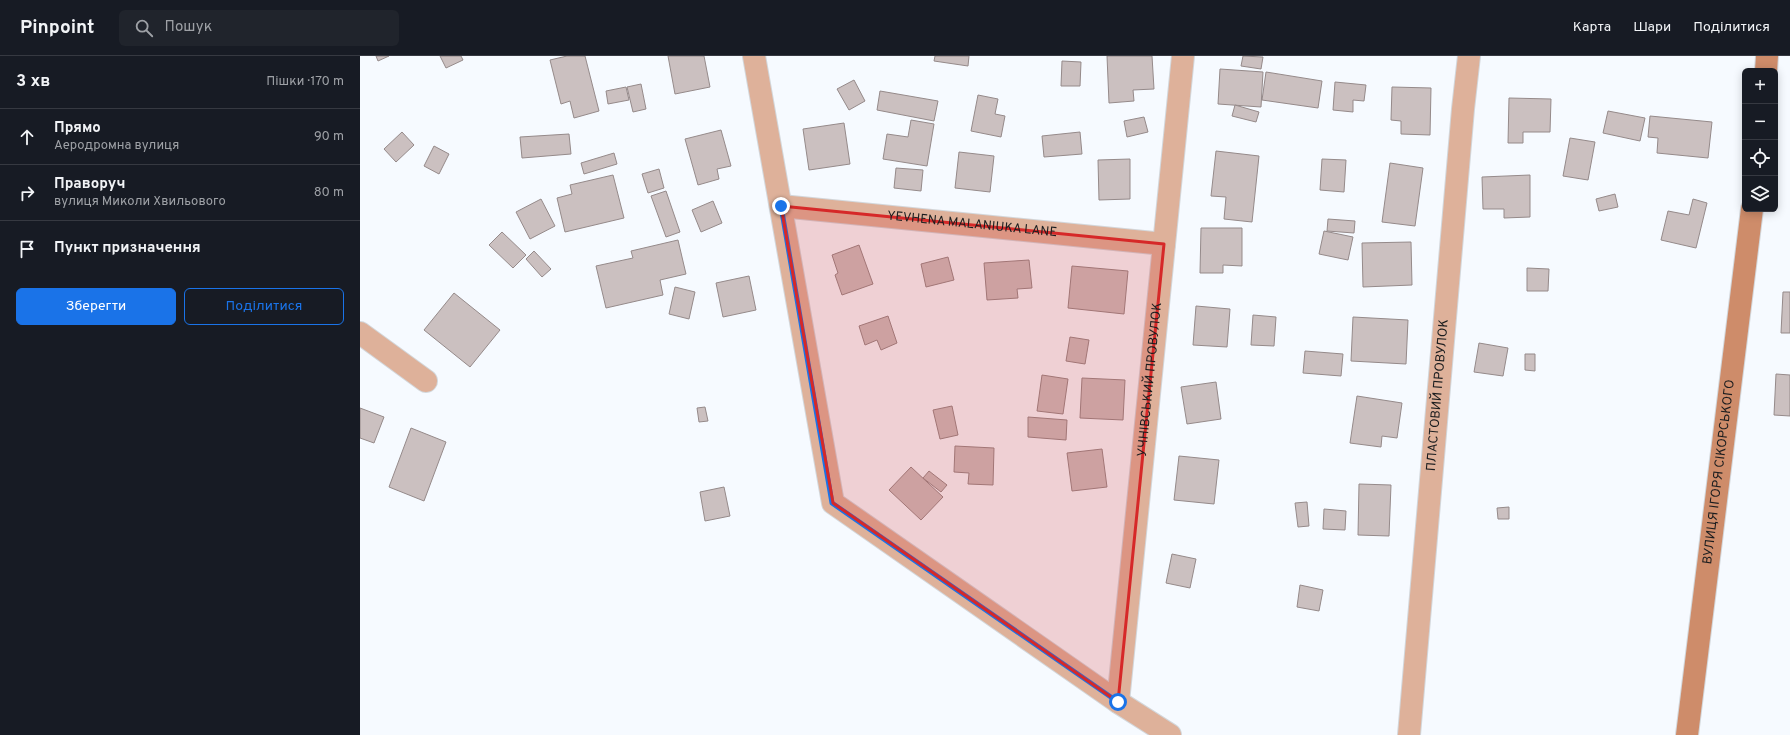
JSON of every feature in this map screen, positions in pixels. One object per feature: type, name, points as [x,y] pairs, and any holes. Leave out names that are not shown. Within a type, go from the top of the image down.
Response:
[{"type":"main road","points":[[1766,68],[1767,56]]},
{"type":"main road","name":"ВУЛИЦЯ ІГОРЯ СІКОРСЬКОГО","points":[[1687,735],[1752,212]]},
{"type":"street","points":[[754,56],[831,494],[1118,702],[1170,735]]},
{"type":"street","name":"УЧНІВСЬКИЙ ПРОВУЛОК","points":[[1118,702],[1183,56]]},
{"type":"street","name":"ПЛАСТОВИЙ ПРОВУЛОК","points":[[1409,735],[1460,132],[1469,56]]},
{"type":"street","name":"YEVHENA MALANIUKA LANE","points":[[781,206],[1164,244]]},
{"type":"street","points":[[360,333],[426,381]]},
{"type":"highlighted area","points":[[781,206],[1164,244],[1118,702],[833,503]]},
{"type":"building","points":[[376,56],[389,56],[378,61]]},
{"type":"building","points":[[440,56],[461,56],[463,60],[446,68]]},
{"type":"building","points":[[567,56],[585,56],[599,111],[574,118],[570,101],[561,104],[550,60]]},
{"type":"building","points":[[668,56],[704,56],[710,87],[675,94]]},
{"type":"building","points":[[935,56],[969,56],[968,66],[934,61]]},
{"type":"building","points":[[1107,56],[1152,56],[1154,89],[1133,90],[1134,101],[1109,103]]},
{"type":"building","points":[[1243,56],[1263,57],[1261,69],[1241,66]]},
{"type":"building","points":[[1062,61],[1081,62],[1080,86],[1061,86]]},
{"type":"building","points":[[1220,69],[1263,72],[1261,107],[1218,104]]},
{"type":"building","points":[[1266,72],[1322,81],[1318,108],[1262,100]]},
{"type":"building","points":[[854,80],[865,101],[849,110],[837,89]]},
{"type":"building","points":[[1335,82],[1366,85],[1364,101],[1353,100],[1353,112],[1333,110]]},
{"type":"building","points":[[641,84],[646,109],[633,112],[627,87]]},
{"type":"building","points":[[626,87],[629,100],[608,104],[606,91]]},
{"type":"building","points":[[1392,87],[1431,88],[1430,135],[1401,134],[1401,121],[1391,120]]},
{"type":"building","points":[[880,91],[938,101],[934,121],[877,110]]},
{"type":"building","points":[[978,95],[998,99],[995,114],[1005,116],[1001,137],[971,131]]},
{"type":"building","points":[[1509,98],[1551,99],[1550,132],[1523,132],[1523,143],[1508,143]]},
{"type":"building","points":[[1235,105],[1259,112],[1256,122],[1232,116]]},
{"type":"building","points":[[1608,111],[1645,118],[1640,141],[1603,133]]},
{"type":"building","points":[[1650,116],[1712,122],[1708,158],[1657,153],[1658,138],[1648,137]]},
{"type":"building","points":[[1144,117],[1148,132],[1127,137],[1124,121]]},
{"type":"building","points":[[911,120],[934,124],[927,166],[883,159],[887,134],[908,137]]},
{"type":"building","points":[[844,123],[850,164],[809,170],[803,129]]},
{"type":"building","points":[[721,130],[731,166],[717,169],[719,179],[698,185],[685,139]]},
{"type":"building","points":[[402,132],[414,145],[396,162],[384,149]]},
{"type":"building","points":[[1080,132],[1082,154],[1044,157],[1042,136]]},
{"type":"building","points":[[569,134],[571,154],[522,158],[520,137]]},
{"type":"building","points":[[1570,138],[1595,142],[1588,180],[1563,176]]},
{"type":"building","points":[[434,146],[449,154],[439,174],[424,166]]},
{"type":"building","points":[[1216,151],[1259,156],[1252,222],[1224,219],[1226,197],[1211,196]]},
{"type":"building","points":[[959,152],[994,156],[990,192],[955,188]]},
{"type":"building","points":[[614,153],[617,164],[584,174],[581,163]]},
{"type":"building","points":[[1130,159],[1130,199],[1099,200],[1098,160]]},
{"type":"building","points":[[1322,159],[1346,160],[1344,192],[1320,190]]},
{"type":"building","points":[[1390,163],[1423,168],[1415,226],[1382,222]]},
{"type":"building","points":[[896,168],[923,170],[921,191],[894,188]]},
{"type":"building","points":[[659,169],[664,188],[648,193],[642,174]]},
{"type":"building","points":[[613,175],[624,218],[565,232],[557,198],[572,194],[570,185]]},
{"type":"building","points":[[1530,175],[1530,217],[1504,218],[1504,209],[1483,209],[1482,177]]},
{"type":"building","points":[[666,191],[680,232],[666,237],[651,196]]},
{"type":"building","points":[[1615,194],[1618,207],[1599,211],[1596,199]]},
{"type":"building","points":[[541,199],[555,226],[530,239],[516,212]]},
{"type":"building","points":[[1693,199],[1707,203],[1696,248],[1661,240],[1668,211],[1689,215]]},
{"type":"building","points":[[713,201],[722,223],[701,232],[692,210]]},
{"type":"building","points":[[1328,219],[1355,221],[1354,233],[1327,231]]},
{"type":"building","points":[[1201,228],[1242,228],[1242,266],[1223,265],[1223,273],[1200,273]]},
{"type":"building","points":[[1324,231],[1353,237],[1348,260],[1319,254]]},
{"type":"building","points":[[502,232],[526,255],[513,268],[489,245]]},
{"type":"building","points":[[678,240],[686,274],[660,280],[663,295],[606,308],[596,266],[633,258],[631,251]]},
{"type":"building","points":[[1411,242],[1412,285],[1363,287],[1362,243]]},
{"type":"building","points":[[859,245],[873,284],[842,295],[835,275],[838,273],[832,255]]},
{"type":"building","points":[[534,251],[551,269],[542,277],[526,259]]},
{"type":"building","points":[[948,257],[954,280],[926,287],[921,264]]},
{"type":"building","points":[[1029,260],[1032,288],[1017,289],[1018,298],[987,300],[984,263]]},
{"type":"building","points":[[1072,266],[1128,271],[1124,314],[1068,308]]},
{"type":"building","points":[[1527,268],[1549,269],[1548,291],[1527,291]]},
{"type":"building","points":[[749,276],[756,310],[723,317],[716,283]]},
{"type":"building","points":[[675,287],[695,292],[689,319],[669,314]]},
{"type":"building","points":[[1783,292],[1790,292],[1790,333],[1781,333]]},
{"type":"building","points":[[454,293],[500,330],[470,367],[424,330]]},
{"type":"building","points":[[1196,306],[1230,309],[1227,347],[1193,345]]},
{"type":"building","points":[[1253,315],[1276,317],[1274,346],[1251,345]]},
{"type":"building","points":[[888,316],[897,343],[881,350],[877,340],[865,345],[859,326]]},
{"type":"building","points":[[1353,317],[1408,320],[1406,364],[1351,361]]},
{"type":"building","points":[[1070,337],[1089,340],[1085,364],[1066,361]]},
{"type":"building","points":[[1479,343],[1508,348],[1503,376],[1474,372]]},
{"type":"building","points":[[1305,351],[1343,354],[1341,376],[1303,373]]},
{"type":"building","points":[[1525,354],[1535,354],[1535,371],[1525,370]]},
{"type":"building","points":[[1776,374],[1790,375],[1790,416],[1774,415]]},
{"type":"building","points":[[1042,375],[1068,379],[1063,414],[1037,411]]},
{"type":"building","points":[[1082,378],[1125,380],[1123,420],[1080,418]]},
{"type":"building","points":[[1216,382],[1221,419],[1187,424],[1181,387]]},
{"type":"building","points":[[1357,396],[1402,403],[1397,438],[1382,436],[1381,447],[1350,443]]},
{"type":"building","points":[[952,406],[958,435],[940,439],[933,410]]},
{"type":"building","points":[[705,407],[708,421],[699,422],[697,408]]},
{"type":"building","points":[[360,408],[384,417],[374,443],[360,438]]},
{"type":"building","points":[[1028,417],[1067,420],[1066,440],[1028,437]]},
{"type":"building","points":[[411,428],[446,442],[424,501],[389,487]]},
{"type":"building","points":[[955,446],[994,448],[993,485],[968,484],[969,473],[954,472]]},
{"type":"building","points":[[1102,449],[1107,487],[1072,491],[1067,453]]},
{"type":"building","points":[[1179,456],[1219,460],[1214,504],[1174,500]]},
{"type":"building","points":[[911,467],[943,497],[921,520],[889,490]]},
{"type":"building","points":[[929,471],[947,485],[941,492],[923,478]]},
{"type":"building","points":[[1359,484],[1391,485],[1389,536],[1358,535]]},
{"type":"building","points":[[724,487],[730,516],[705,521],[700,492]]},
{"type":"building","points":[[1307,502],[1309,526],[1298,527],[1295,503]]},
{"type":"building","points":[[1509,507],[1509,519],[1498,519],[1497,508]]},
{"type":"building","points":[[1324,509],[1346,511],[1345,530],[1323,529]]},
{"type":"building","points":[[1172,554],[1196,559],[1190,588],[1166,583]]},
{"type":"building","points":[[1300,585],[1323,590],[1319,611],[1297,607]]},
{"type":"route","points":[[781,206],[832,503],[1118,702]]}]
